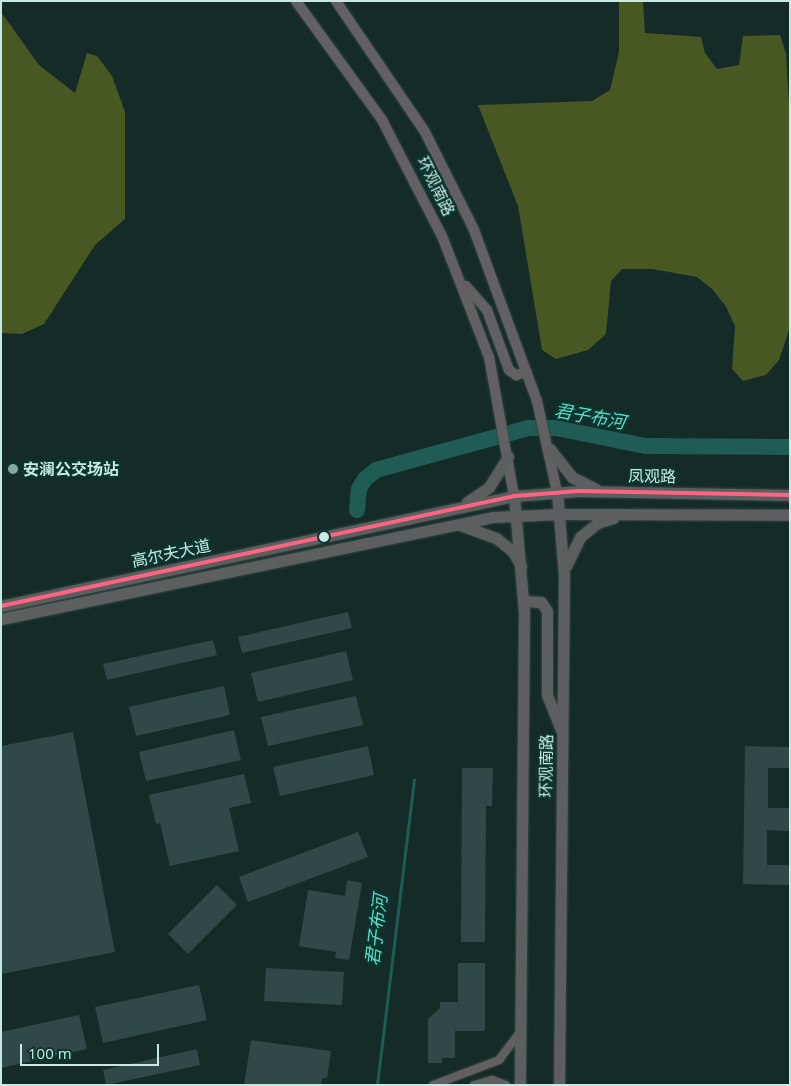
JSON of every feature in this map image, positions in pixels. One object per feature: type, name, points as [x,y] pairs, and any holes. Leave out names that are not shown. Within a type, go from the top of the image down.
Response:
[{"type":"main road","points":[[550,449],[572,477],[593,488],[607,491]]},
{"type":"main road","points":[[446,510],[463,504],[489,487],[508,456]]},
{"type":"main road","name":"凤观路","points":[[514,496],[557,492],[607,491],[790,495]]},
{"type":"main road","name":"环观南路","points":[[557,492],[564,575],[560,1085]]},
{"type":"main road","points":[[446,510],[514,496]]},
{"type":"main road","name":"环观南路","points":[[514,496],[523,572],[524,601],[520,1085]]},
{"type":"main road","name":"高尔夫大道","points":[[1,606],[446,510]]},
{"type":"main road","points":[[451,524],[517,515],[790,515]]},
{"type":"main road","points":[[564,575],[574,546],[588,529],[608,519],[630,515]]},
{"type":"main road","points":[[451,524],[474,528],[496,538],[513,552],[523,572]]},
{"type":"main road","name":"高尔夫大道","points":[[1,619],[451,524]]},
{"type":"main road","points":[[524,601],[536,601],[545,606],[547,695],[563,734]]},
{"type":"street","name":"环观南路","points":[[296,1],[382,120],[415,178],[462,281],[489,357],[500,408],[514,496]]},
{"type":"street","name":"环观南路","points":[[336,1],[407,103],[441,160],[487,263],[527,372],[550,449],[557,492]]},
{"type":"street","points":[[462,281],[487,310],[509,370],[516,375],[527,372]]},
{"type":"street","points":[[433,1085],[498,1060],[520,1030]]},
{"type":"street","points":[[474,1085],[492,1080],[506,1085]]},
{"type":"green space","points":[[619,1],[643,1],[645,33],[701,37],[705,53],[717,69],[739,65],[743,36],[780,35],[786,54],[790,121],[790,327],[779,360],[766,375],[743,381],[732,369],[735,326],[725,305],[712,289],[697,277],[652,269],[622,269],[611,281],[606,334],[588,350],[556,359],[542,350],[518,206],[478,105],[592,101],[610,90],[619,52]]},
{"type":"green space","points":[[1,12],[39,65],[75,93],[87,53],[97,56],[112,76],[125,112],[125,219],[95,245],[44,324],[22,334],[1,333]]},
{"type":"building","points":[[348,612],[352,628],[242,653],[238,637]]},
{"type":"building","points":[[213,640],[217,655],[107,680],[103,664]]},
{"type":"building","points":[[346,651],[353,680],[258,702],[251,673]]},
{"type":"building","points":[[224,686],[230,715],[136,736],[129,707]]},
{"type":"building","points":[[356,696],[363,725],[268,746],[261,717]]},
{"type":"building","points":[[234,730],[241,760],[146,781],[139,752]]},
{"type":"building","points":[[73,732],[115,952],[1,974],[1,746]]},
{"type":"building","points":[[368,746],[374,775],[280,796],[273,767]]},
{"type":"building","points":[[745,746],[790,747],[790,768],[768,768],[768,808],[790,808],[790,831],[767,830],[767,865],[790,865],[790,885],[743,884]]},
{"type":"building","points":[[462,768],[493,768],[492,806],[486,806],[485,942],[461,942]]},
{"type":"building","points":[[244,774],[251,803],[229,808],[239,851],[170,866],[160,823],[156,824],[149,795]]},
{"type":"building","points":[[358,832],[368,857],[248,902],[239,877]]},
{"type":"building","points":[[347,880],[362,883],[349,960],[335,958],[336,952],[299,946],[308,890],[345,896]]},
{"type":"building","points":[[217,885],[237,905],[188,954],[168,934]]},
{"type":"building","points":[[458,963],[485,963],[485,1031],[455,1031],[455,1058],[442,1058],[442,1063],[428,1063],[428,1019],[440,1008],[440,1002],[458,1002]]},
{"type":"building","points":[[266,968],[344,972],[342,1005],[264,1001]]},
{"type":"building","points":[[199,985],[207,1020],[103,1043],[95,1007]]},
{"type":"building","points":[[79,1015],[87,1049],[1,1068],[1,1032]]},
{"type":"building","points":[[251,1040],[331,1051],[327,1078],[322,1078],[321,1085],[244,1085]]},
{"type":"building","points":[[197,1049],[200,1065],[106,1085],[103,1070]]},
{"type":"waterway","name":"君子布河","points":[[357,510],[359,489],[365,479],[376,470],[529,428],[556,428],[645,446],[790,447]]},
{"type":"waterway","name":"君子布河","points":[[377,1085],[414,780]]},
{"type":"transit line","points":[[1,606],[514,496],[579,491],[790,495]]},
{"type":"place","name":"安澜公交场站","points":[[13,469]]}]
